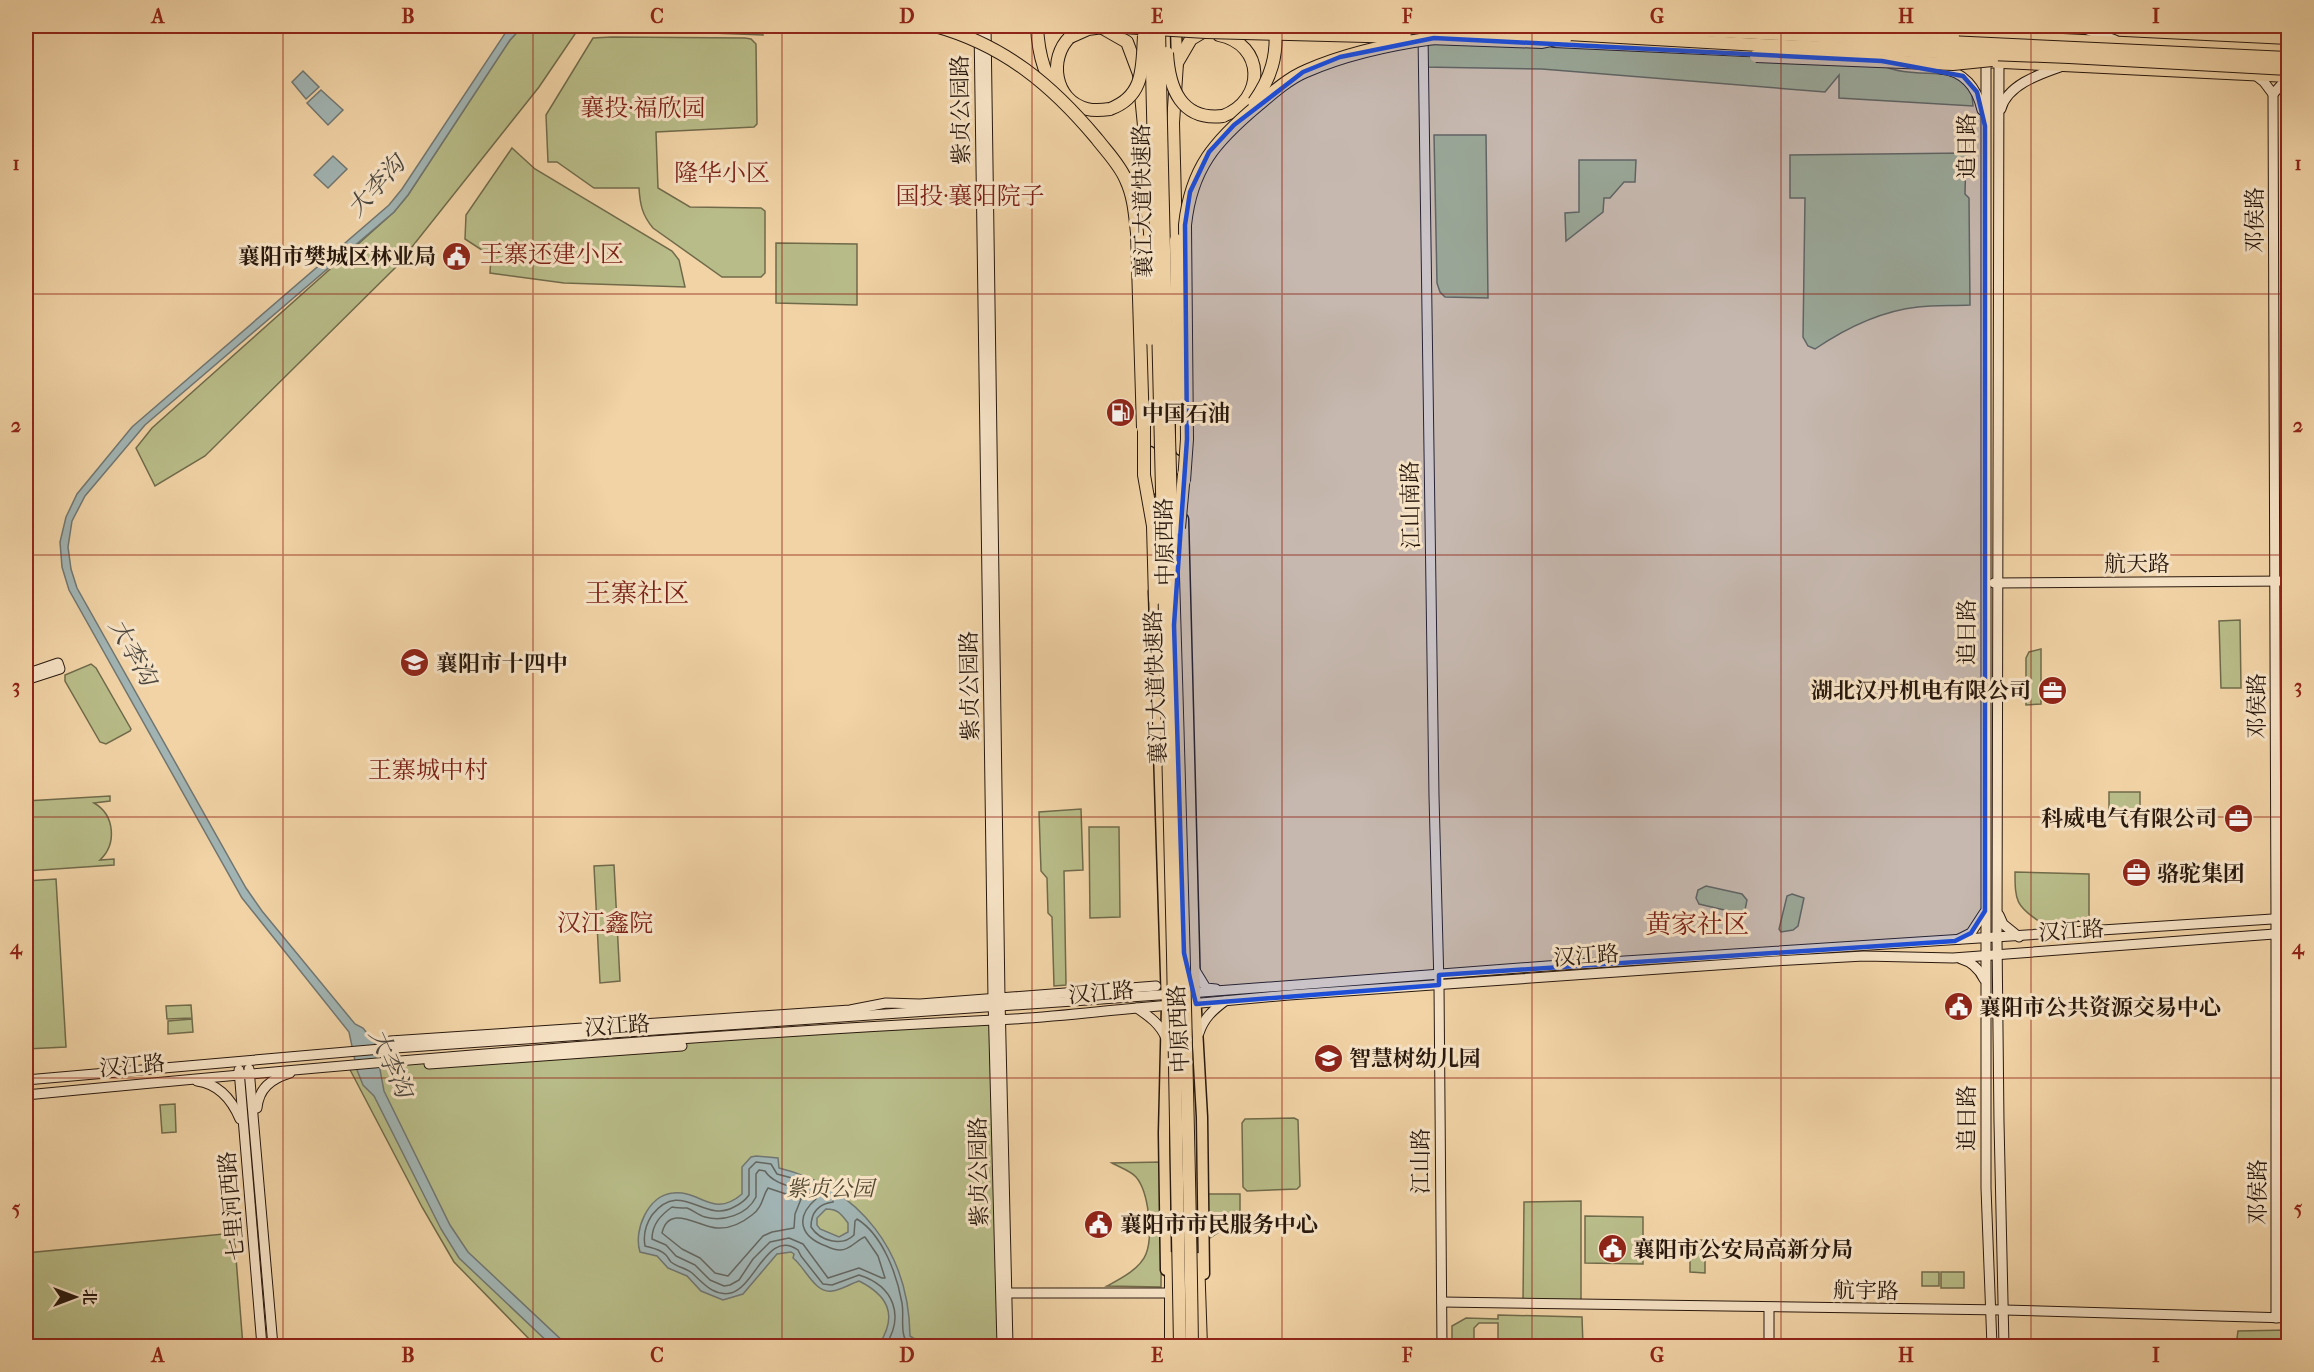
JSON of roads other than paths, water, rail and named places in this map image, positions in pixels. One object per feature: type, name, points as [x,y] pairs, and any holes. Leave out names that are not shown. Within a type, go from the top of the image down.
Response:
[{"type":"highway","points":[[935,26],[981,42],[1025,68],[1088,129]]},
{"type":"highway","points":[[1037,26],[1041,58],[1057,92],[1126,179],[1133,202],[1138,244],[1144,475],[1153,525],[1155,598],[1169,627]]},
{"type":"highway","points":[[1085,26],[1102,27],[1127,42],[1139,74],[1144,126],[1150,372],[1143,429]]},
{"type":"highway","points":[[1144,26],[1141,76],[1130,98],[1110,109],[1085,109],[1071,99],[1059,83],[1057,61],[1064,43],[1080,31],[1108,26],[1206,32],[1428,36],[1992,61],[2068,61]]},
{"type":"highway","name":"襄江大道快速路","points":[[1151,26],[1192,1347]]},
{"type":"highway","name":"襄江大道快速路","points":[[1159,26],[1169,627]]},
{"type":"highway","points":[[1165,26],[1168,66],[1173,88],[1181,101],[1190,110],[1200,114],[1211,117],[1222,116],[1232,112],[1249,97],[1253,86],[1254,67],[1241,44],[1232,38],[1206,32]]},
{"type":"highway","points":[[1229,26],[1542,42],[1603,30],[1759,45],[2068,61],[2289,78]]},
{"type":"highway","points":[[1184,481],[1178,383],[1173,123],[1177,63],[1191,39],[1203,30],[1237,26]]},
{"type":"highway","points":[[1169,627],[1179,595],[1179,513],[1188,439],[1184,249],[1186,208],[1190,192],[1209,152],[1265,87],[1273,66],[1275,26]]},
{"type":"highway","points":[[1402,26],[2014,43],[2289,58]]},
{"type":"highway","points":[[1776,26],[1928,33],[1999,30],[2120,42],[2289,51]]},
{"type":"highway","points":[[1855,26],[1921,30],[1956,37],[2014,43]]},
{"type":"highway","points":[[1234,125],[1272,93],[1303,72],[1340,57],[1428,36]]},
{"type":"highway","points":[[1667,46],[1756,56],[1953,64],[2001,59],[2289,69]]},
{"type":"highway","points":[[1170,1347],[1168,1068],[1171,1040],[1169,976],[1179,954]]},
{"type":"highway","points":[[1179,954],[1189,976],[1194,1065],[1202,1347]]},
{"type":"highway","name":"襄江大道快速路","points":[[1179,954],[1180,1347]]},
{"type":"main road","name":"紫贞公园路","points":[[979,26],[997,1003]]},
{"type":"main road","name":"紫贞公园路","points":[[986,26],[997,1020],[1004,1293],[1008,1347]]},
{"type":"main road","name":"中原西路","points":[[1138,26],[1144,379],[1149,429],[1167,1006],[1164,1133],[1166,1293],[1170,1347]]},
{"type":"main road","name":"中原西路","points":[[1176,26],[1185,369],[1180,401],[1183,530],[1195,998],[1202,1117],[1202,1347]]},
{"type":"main road","points":[[1928,33],[1942,26]]},
{"type":"main road","points":[[2046,26],[2085,29],[2120,42]]},
{"type":"main road","name":"追日路","points":[[1986,30],[1998,117],[1997,938],[2004,1347]]},
{"type":"main road","name":"追日路","points":[[1992,1347],[1986,1188],[1986,126],[1992,61],[1999,30]]},
{"type":"main road","name":"江山南路","points":[[1428,36],[1434,796],[1439,980]]},
{"type":"main road","points":[[1868,56],[1898,67],[1949,70],[1963,76],[1977,92],[1986,126]]},
{"type":"main road","points":[[1998,117],[2002,104],[2020,86],[2036,75],[2068,61]]},
{"type":"main road","points":[[2255,75],[2273,94],[2289,78]]},
{"type":"main road","name":"邓侯路","points":[[2273,94],[2276,1318]]},
{"type":"main road","name":"航天路","points":[[1985,584],[2289,581]]},
{"type":"main road","points":[[26,674],[58,663],[60,669],[26,681]]},
{"type":"main road","points":[[1955,941],[1971,933],[1985,911]]},
{"type":"main road","points":[[1997,911],[2003,924],[2019,937]]},
{"type":"main road","name":"汉江路","points":[[26,1080],[345,1052],[384,1046],[997,1003],[1166,994],[1195,998],[1225,996],[2289,918]]},
{"type":"main road","name":"汉江路","points":[[1439,980],[1864,956],[1953,958],[2289,933]]},
{"type":"main road","points":[[1998,978],[2002,966],[2019,953]]},
{"type":"main road","points":[[1953,958],[1968,961],[1976,966],[1985,981]]},
{"type":"main road","points":[[1137,996],[1150,994],[1165,970]]},
{"type":"main road","points":[[1195,970],[1206,988],[1225,996],[1202,1023],[1198,1039]]},
{"type":"main road","name":"江山路","points":[[1439,980],[1442,1347]]},
{"type":"main road","points":[[997,1003],[1156,986]]},
{"type":"main road","name":"汉江路","points":[[26,1095],[347,1064],[997,1020],[1167,1006],[1195,998]]},
{"type":"main road","points":[[1137,1008],[1153,1018],[1162,1029],[1166,1039]]},
{"type":"main road","name":"七里河西路","points":[[243,1061],[255,1131],[273,1347]]},
{"type":"main road","points":[[255,1131],[258,1098],[267,1084],[278,1077],[304,1068]]},
{"type":"main road","name":"七里河西路","points":[[245,1074],[244,1131],[262,1347]]},
{"type":"main road","points":[[183,1080],[206,1082],[222,1092],[234,1104],[244,1131]]},
{"type":"main road","name":"紫贞公园路","points":[[1002,1347],[1004,1293]]},
{"type":"main road","points":[[1004,1293],[1166,1293]]},
{"type":"main road","name":"航宇路","points":[[1442,1302],[2289,1318]]},
{"type":"main road","points":[[1769,1308],[1769,1347]]},
{"type":"water","points":[[510,26],[523,26],[510,40],[408,195],[394,212],[145,425],[85,496],[72,521],[68,547],[77,588],[246,888],[262,911],[355,1024],[363,1028],[375,1043],[384,1091],[450,1225],[468,1252],[568,1346],[552,1346],[459,1258],[441,1229],[374,1096],[363,1085],[357,1070],[349,1032],[242,898],[69,590],[62,567],[60,542],[66,517],[77,494],[132,427],[389,205],[402,189]]},
{"type":"water","points":[[303,71],[319,87],[306,99],[292,82]]},
{"type":"water","points":[[321,90],[343,110],[328,125],[307,103]]},
{"type":"water","points":[[333,156],[347,169],[328,188],[314,175]]},
{"type":"water","points":[[751,1157],[778,1158],[779,1168],[808,1178],[834,1191],[856,1208],[875,1228],[890,1252],[901,1278],[910,1336],[918,1341],[917,1346],[858,1346],[880,1343],[885,1333],[889,1314],[883,1299],[869,1286],[859,1281],[835,1290],[826,1291],[820,1288],[793,1258],[794,1254],[791,1252],[777,1254],[743,1294],[723,1300],[701,1291],[687,1276],[668,1268],[657,1256],[640,1252],[639,1234],[644,1215],[656,1200],[664,1195],[683,1193],[715,1204],[732,1201],[742,1194],[742,1167]],"holes":[[[826,1209],[839,1213],[848,1223],[848,1232],[839,1237],[820,1229],[817,1225],[817,1218]]]},
{"type":"place","name":"襄阳市樊城区林业局","points":[[457,256]]},
{"type":"place","name":"中国石油","points":[[1121,413]]},
{"type":"place","name":"襄阳市十四中","points":[[415,663]]},
{"type":"place","name":"湖北汉丹机电有限公司","points":[[2052,690]]},
{"type":"place","name":"科威电气有限公司","points":[[2238,818]]},
{"type":"place","name":"骆驼集团","points":[[2136,873]]},
{"type":"place","name":"襄阳市公共资源交易中心","points":[[1958,1007]]},
{"type":"place","name":"智慧树幼儿园","points":[[1328,1058]]},
{"type":"place","name":"襄阳市市民服务中心","points":[[1099,1224]]},
{"type":"place","name":"襄阳市公安局高新分局","points":[[1612,1249]]},
{"type":"district","name":"襄投·福欣园","points":[[643,108]]},
{"type":"district","name":"隆华小区","points":[[722,173]]},
{"type":"district","name":"国投·襄阳院子","points":[[970,196]]},
{"type":"district","name":"王寨还建小区","points":[[552,254]]},
{"type":"district","name":"王寨社区","points":[[637,593]]},
{"type":"district","name":"王寨城中村","points":[[428,770]]},
{"type":"district","name":"汉江鑫院","points":[[605,923]]},
{"type":"district","name":"黄家社区","points":[[1697,924]]},
{"type":"water label","name":"大李沟","points":[[376,186]]},
{"type":"water label","name":"大李沟","points":[[133,652]]},
{"type":"water label","name":"大李沟","points":[[391,1063]]},
{"type":"park label","name":"紫贞公园","points":[[830,1188]]}]
